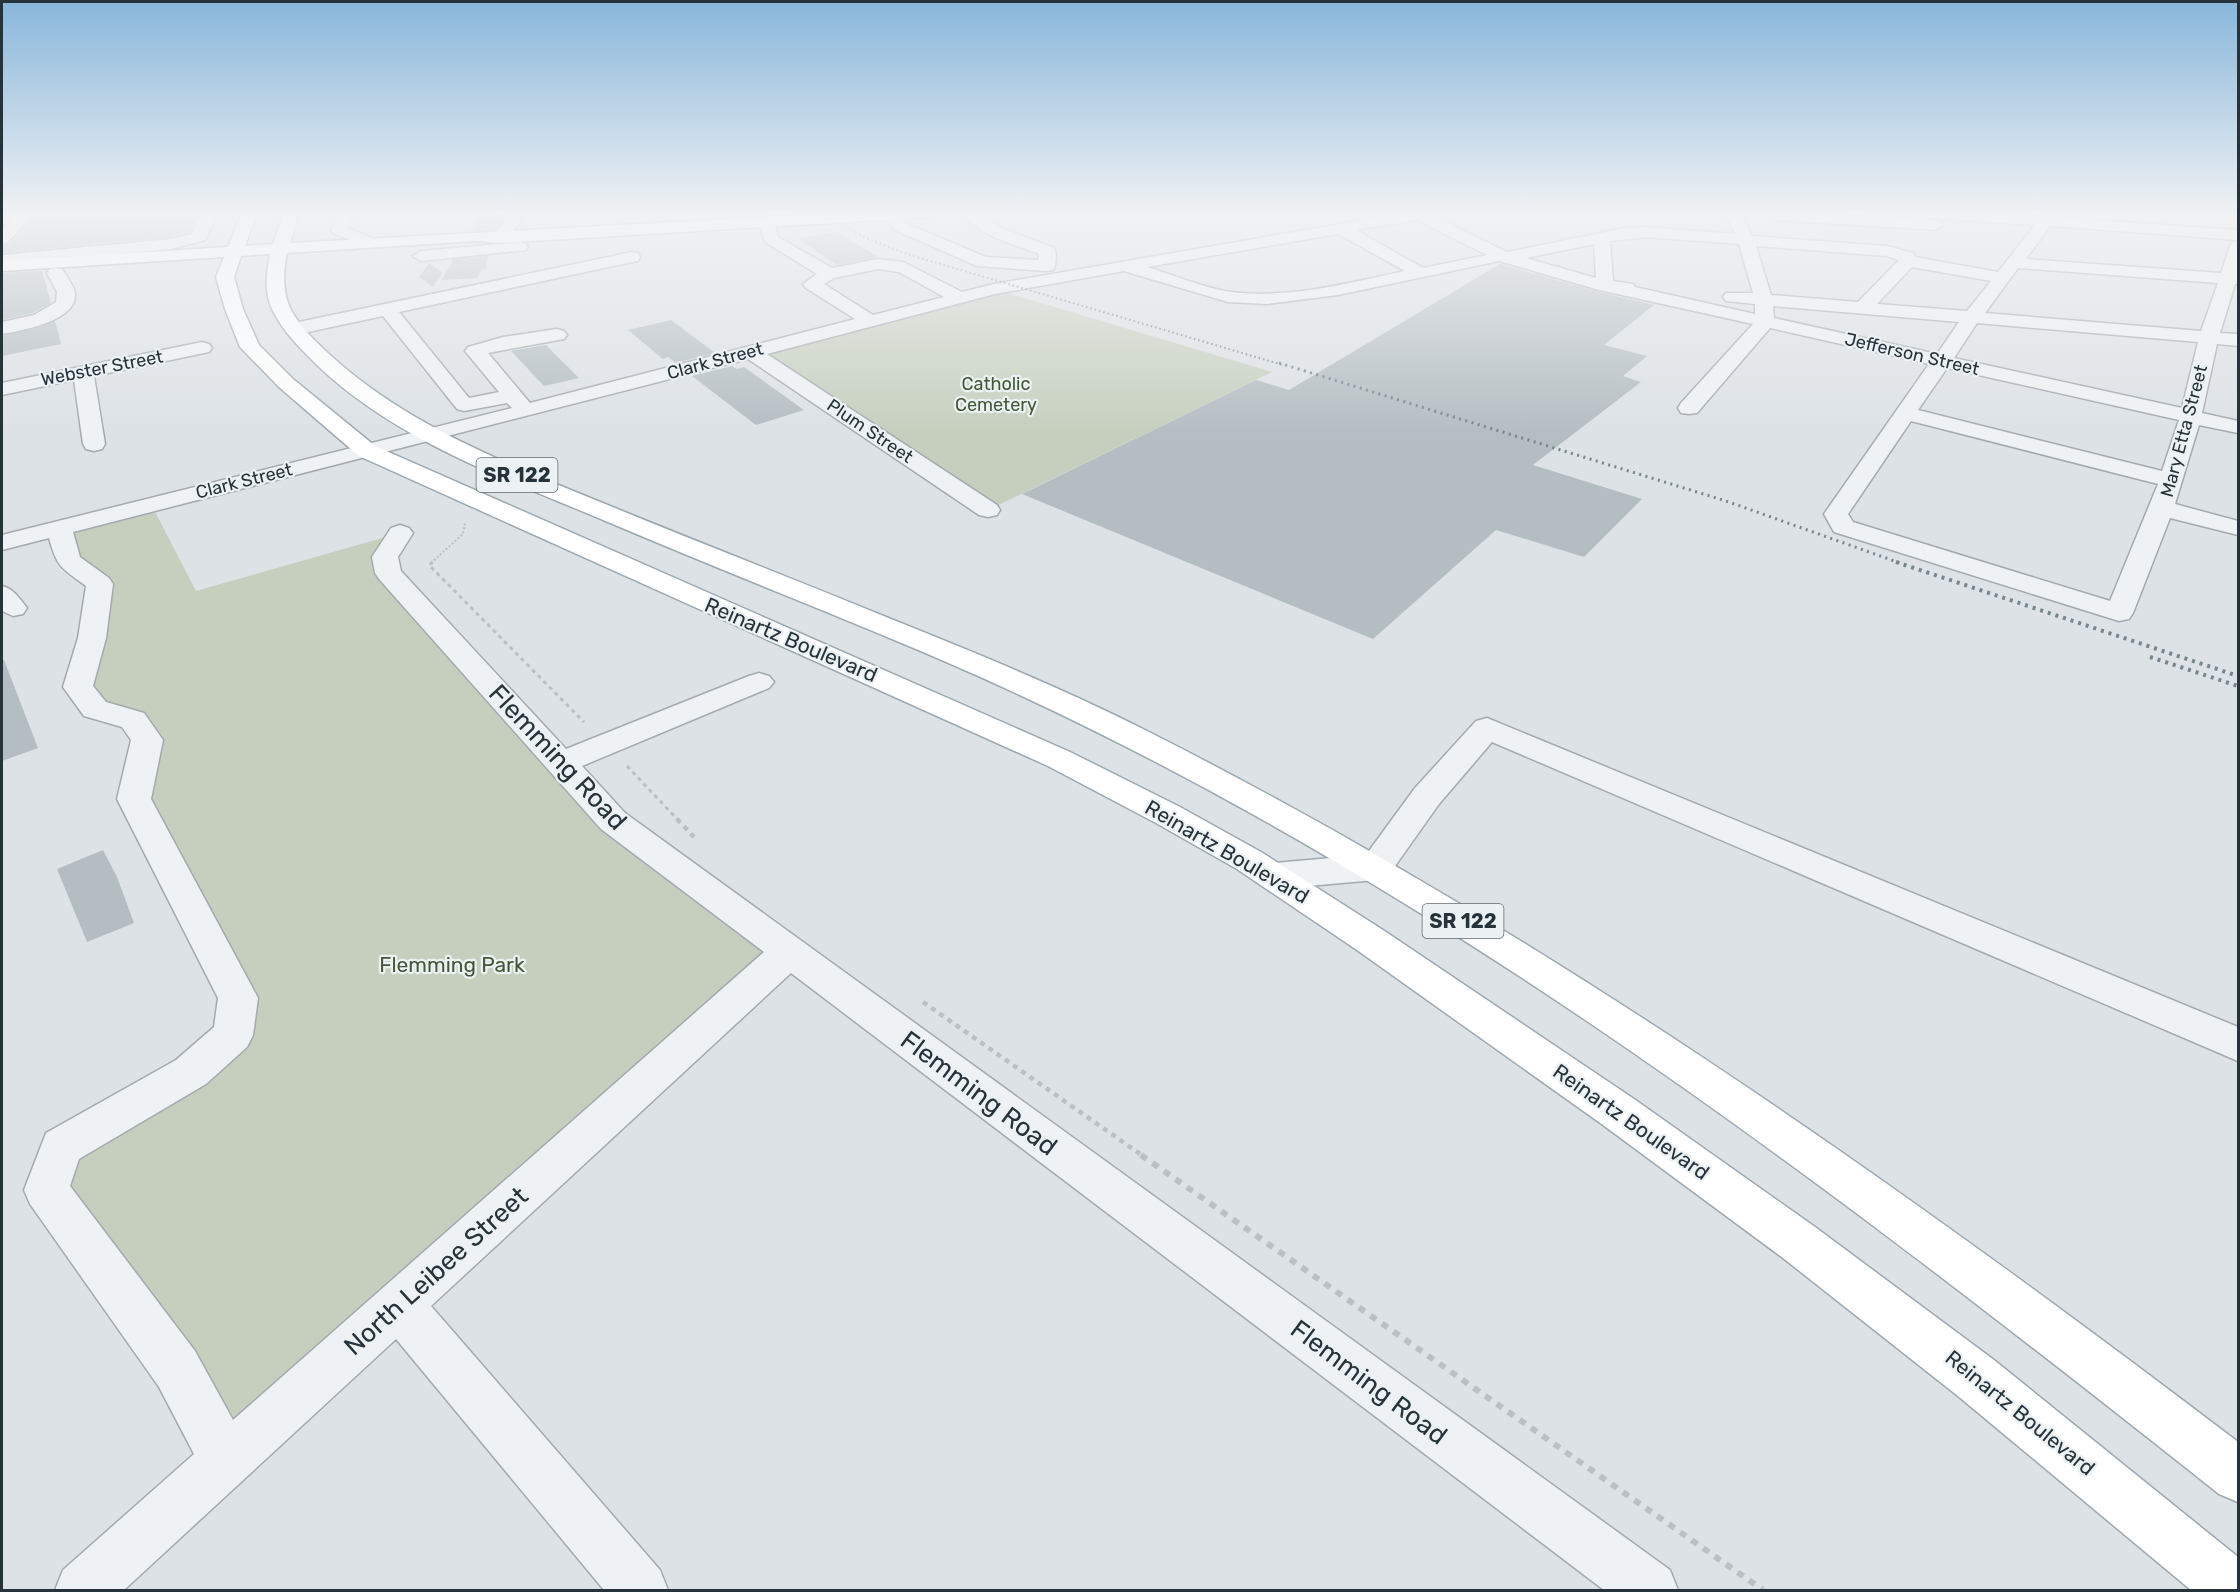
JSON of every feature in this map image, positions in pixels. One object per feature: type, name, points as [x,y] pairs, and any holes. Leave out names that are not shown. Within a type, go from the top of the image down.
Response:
[{"type":"main road","name":"Reinartz Boulevard","points":[[228,286],[234,309],[250,347],[286,383],[368,451],[1059,759],[1158,810],[1274,876],[1626,1117],[1895,1314],[2139,1509],[2234,1590]]},
{"type":"main road","name":"SR 122","points":[[274,286],[278,302],[294,329],[316,353],[370,399],[432,435],[490,463],[622,519],[953,653],[1043,694],[1136,738],[1376,867],[1632,1029],[1769,1122],[1995,1287],[2238,1475]]},
{"type":"street","points":[[2,328],[51,316],[63,306],[66,296],[62,286]]},
{"type":"street","points":[[434,300],[436,286]]},
{"type":"street","points":[[294,329],[497,286]]},
{"type":"street","points":[[816,286],[870,321]]},
{"type":"street","points":[[939,286],[960,298]]},
{"type":"street","name":"Clark Street","points":[[2,542],[432,435],[519,402],[751,352],[960,298],[1015,286]]},
{"type":"street","points":[[1188,286],[1228,297],[1267,299],[1356,286]]},
{"type":"street","name":"Jefferson Street","points":[[1606,286],[2238,427]]},
{"type":"street","points":[[1609,286],[2238,340]]},
{"type":"street","points":[[1689,408],[1765,321],[1765,299],[1761,286]]},
{"type":"street","points":[[1863,308],[1884,286]]},
{"type":"street","points":[[1996,286],[1905,413],[2171,480]]},
{"type":"street","name":"Mary Etta Street","points":[[1905,413],[1836,514],[1843,527],[2119,613],[2163,508],[2191,416],[2208,337],[2229,286]]},
{"type":"street","points":[[855,310],[942,288]]},
{"type":"street","points":[[388,310],[428,360],[467,374],[519,402]]},
{"type":"street","points":[[428,360],[503,343],[557,334]]},
{"type":"street","name":"Webster Street","points":[[2,388],[202,348]]},
{"type":"street","points":[[475,351],[467,374],[464,405],[519,402]]},
{"type":"street","name":"Plum Street","points":[[751,352],[988,510]]},
{"type":"street","points":[[83,371],[94,444]]},
{"type":"street","points":[[2163,508],[2238,528]]},
{"type":"street","points":[[59,527],[68,560],[100,584],[92,638],[78,687],[95,709],[134,720],[147,740],[134,799],[238,998],[232,1035],[191,1072],[62,1147],[46,1190],[177,1369],[226,1461]]},
{"type":"street","name":"Flemming Road","points":[[400,533],[385,556],[388,573],[613,821],[1650,1590]]},
{"type":"street","points":[[561,763],[759,682]]},
{"type":"street","points":[[1274,876],[1376,867],[1427,796],[1487,728],[2238,1045]]},
{"type":"street","name":"North Leibee Street","points":[[83,1590],[789,952]]},
{"type":"street","points":[[399,1305],[640,1590]]},
{"type":"path","points":[[459,516],[466,519],[464,534],[429,565],[606,744],[699,843]]},
{"type":"path","points":[[912,995],[1763,1590]]},
{"type":"green space","name":"Catholic Cemetery","points":[[994,289],[1272,372],[988,510],[751,352]]},
{"type":"green space","name":"Flemming Park","points":[[151,504],[196,591],[400,533],[385,556],[613,821],[789,952],[226,1461],[46,1190],[61,1147],[191,1072],[238,998],[134,799],[147,740],[78,687],[100,584],[68,560],[59,527]]},
{"type":"building","points":[[2,286],[46,286],[51,303],[33,313],[2,320]]},
{"type":"building","points":[[1463,286],[1579,286],[1654,305],[1604,345],[1647,356],[1623,376],[1641,382],[1533,465],[1642,499],[1584,557],[1496,530],[1373,639],[1022,494],[1256,380],[1289,390]]},
{"type":"building","points":[[671,320],[715,353],[676,363],[668,357],[663,359],[628,330]]},
{"type":"building","points":[[55,321],[61,344],[2,356],[2,336],[34,329]]},
{"type":"building","points":[[546,345],[579,378],[544,386],[511,351]]},
{"type":"building","points":[[732,366],[737,369],[744,367],[804,410],[756,425],[692,376]]},
{"type":"building","points":[[4,660],[38,748],[2,761],[2,661]]},
{"type":"building","points":[[103,850],[117,877],[134,923],[87,942],[57,869]]},
{"type":"railway","points":[[1016,286],[1283,365]]},
{"type":"railway","points":[[1279,363],[1726,501],[1900,563]]},
{"type":"railway","points":[[1896,562],[2238,676]]},
{"type":"railway","points":[[2150,657],[2238,686]]}]
